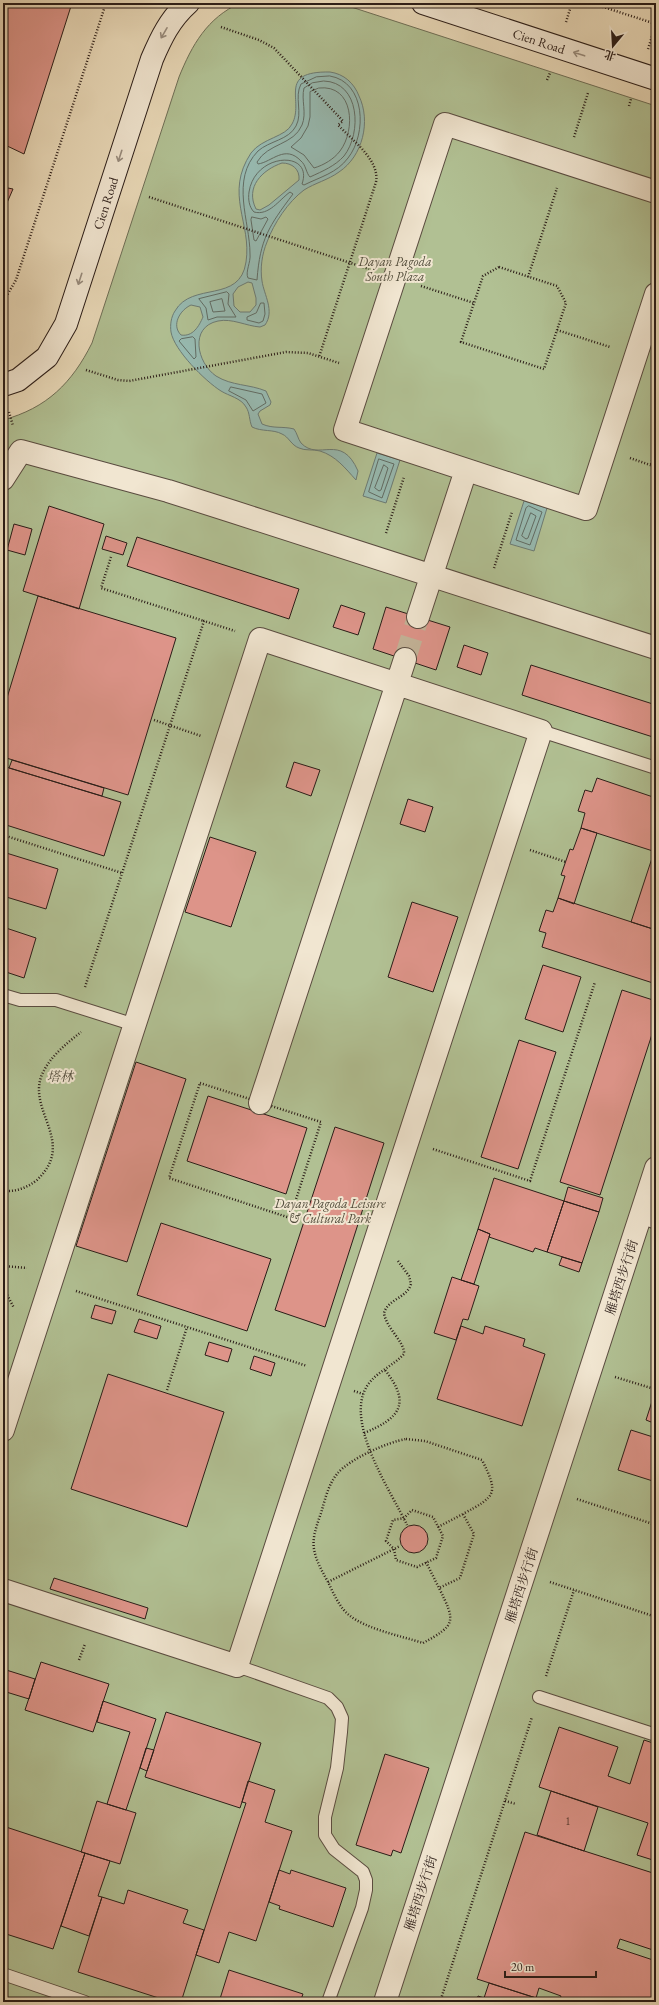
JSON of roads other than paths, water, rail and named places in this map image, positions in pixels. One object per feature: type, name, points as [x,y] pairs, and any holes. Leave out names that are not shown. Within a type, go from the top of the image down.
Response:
[{"type":"street","name":"Cien Road","points":[[5,395],[18,380],[47,357],[66,324],[152,59],[165,30],[188,3]]},
{"type":"street","name":"Cien Road","points":[[422,3],[656,79]]},
{"type":"street","points":[[656,192],[445,124],[345,430],[586,509],[656,294]]},
{"type":"street","points":[[3,479],[21,451],[168,491],[656,648]]},
{"type":"street","points":[[418,617],[466,470]]},
{"type":"street","points":[[3,1430],[260,639],[541,731],[237,1666],[3,1590]]},
{"type":"street","points":[[260,1103],[404,659]]},
{"type":"street","name":"雁塔西步行街","points":[[385,2002],[591,1369],[648,1220],[656,1168]]},
{"type":"lane","points":[[541,731],[656,768]]},
{"type":"lane","points":[[3,995],[20,1000],[56,1000],[135,1025]]},
{"type":"lane","points":[[237,1666],[328,1698],[337,1707],[342,1718],[337,1768],[325,1817],[325,1835],[334,1849],[362,1872],[366,1880],[366,1890],[362,1908],[328,2002]]},
{"type":"lane","points":[[539,1697],[656,1735]]},
{"type":"lane","points":[[3,1974],[85,2002]]},
{"type":"water","points":[[330,72],[344,77],[351,83],[363,106],[364,127],[359,148],[354,157],[339,172],[304,190],[298,195],[282,213],[273,228],[265,247],[261,266],[261,276],[269,309],[268,320],[265,325],[260,327],[234,321],[218,321],[209,325],[203,330],[199,346],[204,363],[216,376],[228,382],[266,391],[271,402],[270,405],[258,414],[262,424],[294,429],[301,443],[308,448],[315,450],[301,449],[296,447],[282,434],[252,427],[244,404],[238,399],[221,391],[199,373],[184,356],[173,339],[171,332],[171,321],[175,311],[183,302],[203,293],[225,288],[235,283],[242,275],[246,262],[247,248],[239,195],[243,168],[251,153],[256,148],[285,132],[292,124],[295,115],[296,89],[298,82],[303,76],[313,73]],"holes":[[[282,163],[292,165],[297,170],[299,180],[269,205],[260,210],[256,209],[253,201],[253,194],[257,180],[275,166]],[[248,282],[252,283],[256,298],[256,305],[250,312],[240,312],[234,306],[233,294],[238,287]],[[191,305],[200,307],[203,317],[195,330],[192,333],[181,335],[177,327],[180,314]]]},
{"type":"water","points":[[317,450],[337,450],[344,453],[351,459],[358,471],[356,480],[340,463],[331,456]]},
{"type":"water","points":[[377,453],[400,460],[386,503],[363,496]]},
{"type":"water","points":[[524,501],[547,508],[534,551],[510,544]]},
{"type":"tunnel","points":[[405,659],[418,617]]},
{"type":"park label","name":"Dayan Pagoda South Plaza","points":[[395,268]]},
{"type":"park label","name":"塔林","points":[[60,1076]]},
{"type":"park label","name":"Dayan Pagoda Leisure & Cultural Park","points":[[330,1210]]}]
